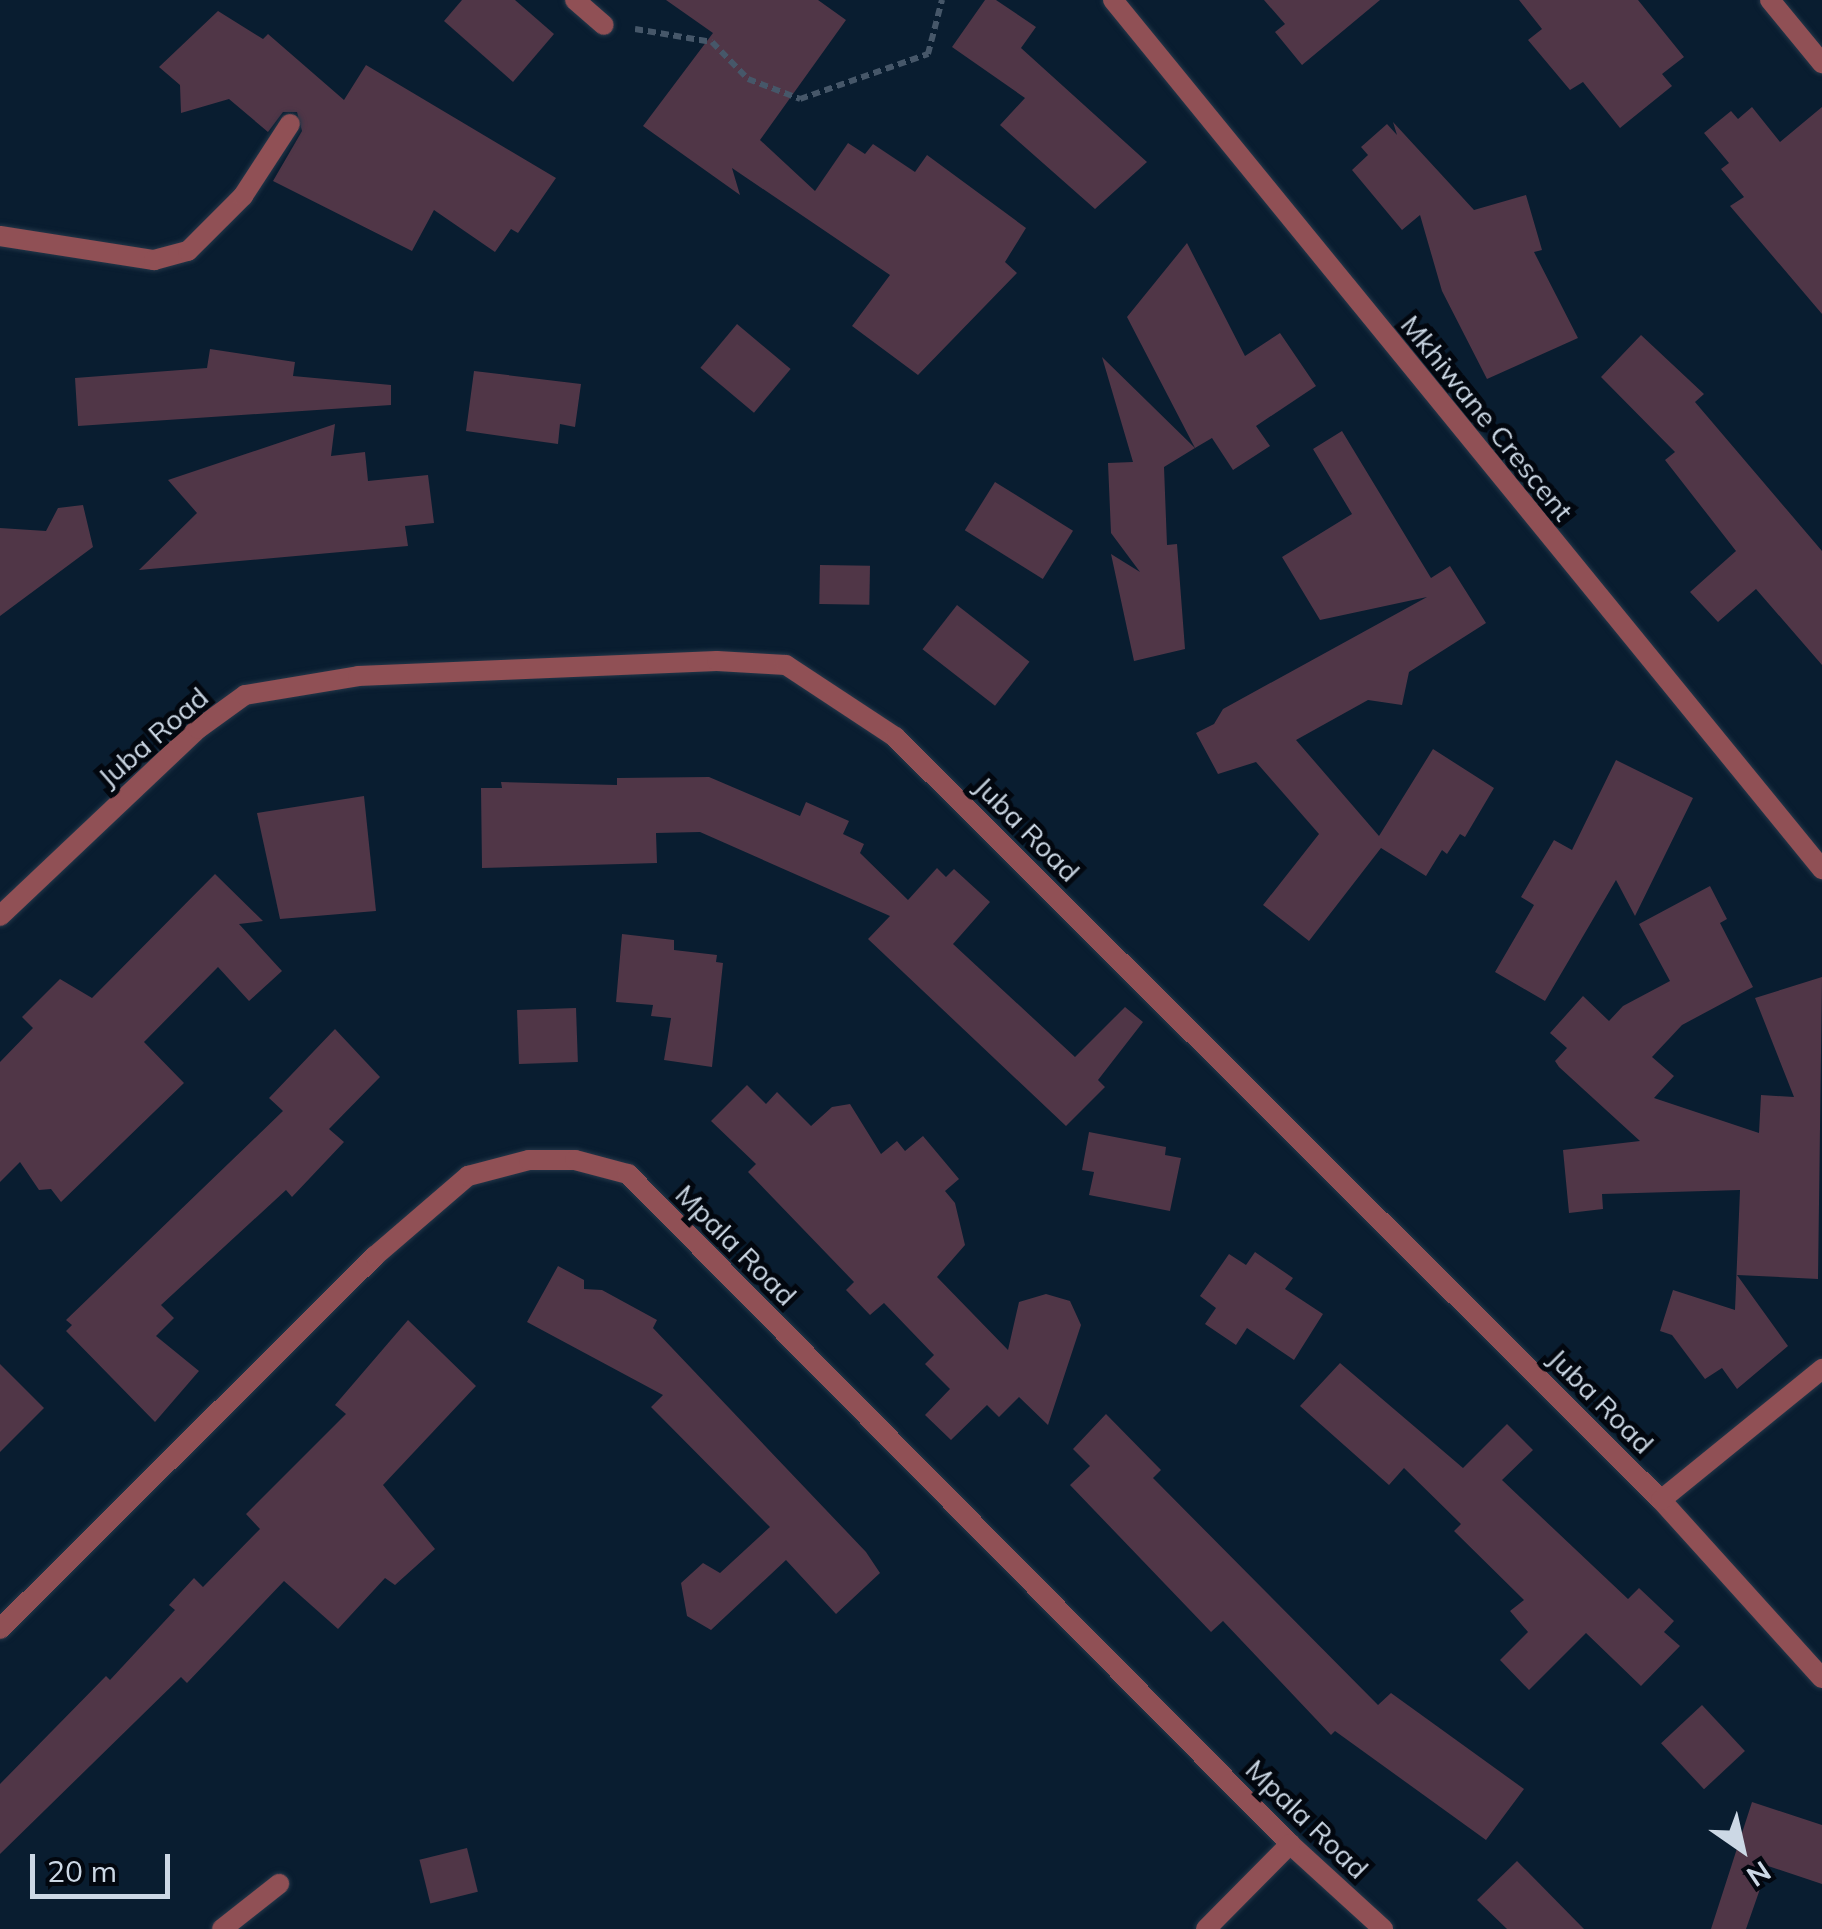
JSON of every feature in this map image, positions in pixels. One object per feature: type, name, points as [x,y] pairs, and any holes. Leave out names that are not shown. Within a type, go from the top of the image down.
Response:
[{"type":"street","points":[[575,0],[604,25]]},
{"type":"street","name":"Mkhiwane Crescent","points":[[1113,0],[1822,869]]},
{"type":"street","points":[[1770,0],[1822,63]]},
{"type":"street","points":[[0,236],[154,260],[188,251],[243,196],[290,124]]},
{"type":"street","name":"Juba Road","points":[[0,916],[198,729],[245,695],[358,676],[717,660],[786,665],[895,738],[1661,1500],[1822,1678]]},
{"type":"street","name":"Mpala Road","points":[[0,1628],[374,1256],[468,1176],[529,1160],[575,1160],[628,1174],[1290,1844],[1383,1929]]},
{"type":"street","points":[[1661,1500],[1822,1369]]},
{"type":"street","points":[[1206,1929],[1290,1844]]},
{"type":"street","points":[[222,1929],[279,1884]]},
{"type":"path","points":[[604,25],[712,42],[748,79],[800,99],[928,54],[942,0]]},
{"type":"building","points":[[462,0],[515,0],[554,34],[513,82],[444,21]]},
{"type":"building","points":[[666,0],[818,0],[846,20],[760,140],[815,191],[848,143],[865,154],[873,144],[915,172],[927,155],[1026,228],[1005,262],[1017,273],[918,375],[852,326],[890,275],[732,168],[740,195],[643,126],[713,33]]},
{"type":"building","points":[[985,0],[996,0],[1036,27],[1021,48],[1147,162],[1095,209],[1000,125],[1025,98],[952,47]]},
{"type":"building","points":[[1264,0],[1380,0],[1302,65],[1275,32],[1285,24]]},
{"type":"building","points":[[1519,0],[1638,0],[1684,57],[1662,74],[1672,86],[1620,128],[1583,82],[1570,90],[1528,40],[1542,29]]},
{"type":"building","points":[[218,11],[263,39],[268,34],[344,100],[366,65],[556,178],[518,233],[511,229],[495,252],[434,210],[412,251],[273,181],[302,131],[297,112],[283,112],[268,132],[229,99],[181,113],[180,85],[159,67]]},
{"type":"building","points":[[1752,107],[1780,142],[1822,107],[1822,314],[1730,206],[1744,197],[1721,169],[1729,163],[1704,133],[1731,111],[1738,119]]},
{"type":"building","points":[[1393,122],[1474,210],[1526,195],[1542,250],[1534,252],[1578,338],[1487,379],[1442,291],[1420,215],[1402,230],[1352,170],[1368,155],[1361,147],[1387,124],[1397,135]]},
{"type":"building","points":[[1187,243],[1245,356],[1280,333],[1316,386],[1256,426],[1270,446],[1233,470],[1212,438],[1195,448],[1127,317]]},
{"type":"building","points":[[737,324],[791,369],[754,413],[700,368]]},
{"type":"building","points":[[1641,335],[1704,394],[1695,402],[1822,551],[1822,665],[1756,589],[1718,622],[1690,592],[1736,551],[1665,460],[1675,452],[1601,377]]},
{"type":"building","points":[[210,349],[295,362],[293,376],[391,385],[391,405],[78,426],[75,378],[207,368]]},
{"type":"building","points":[[1102,357],[1195,448],[1164,467],[1167,545],[1177,544],[1185,649],[1134,661],[1111,554],[1140,572],[1111,533],[1108,463],[1133,462]]},
{"type":"building","points":[[474,371],[581,384],[575,427],[560,424],[558,444],[466,431]]},
{"type":"building","points":[[335,424],[331,456],[365,452],[368,481],[428,475],[434,523],[405,526],[408,546],[139,570],[197,513],[168,480]]},
{"type":"building","points":[[1342,431],[1431,578],[1450,566],[1486,623],[1409,672],[1402,705],[1368,700],[1296,740],[1379,836],[1433,749],[1494,788],[1465,837],[1460,834],[1447,854],[1442,850],[1426,876],[1381,848],[1309,941],[1263,905],[1319,834],[1256,762],[1218,774],[1196,733],[1214,724],[1223,709],[1427,597],[1320,620],[1282,557],[1352,514],[1313,449]]},
{"type":"building","points":[[995,482],[1073,531],[1043,579],[965,530]]},
{"type":"building","points":[[83,505],[93,547],[0,616],[0,528],[46,531],[58,508]]},
{"type":"building","points":[[820,565],[870,566],[869,605],[819,604]]},
{"type":"building","points":[[957,605],[1029,662],[995,706],[923,649]]},
{"type":"building","points":[[1616,760],[1693,798],[1635,916],[1616,880],[1545,1001],[1495,972],[1534,905],[1521,897],[1554,840],[1572,850]]},
{"type":"building","points":[[709,777],[800,816],[806,802],[849,821],[843,834],[864,844],[860,853],[908,900],[937,868],[946,877],[954,869],[990,902],[953,944],[1075,1057],[1125,1007],[1143,1022],[1098,1080],[1105,1087],[1066,1126],[868,939],[890,916],[700,832],[656,833],[657,863],[482,868],[481,788],[502,788],[501,782],[617,785],[617,778]]},
{"type":"building","points":[[364,796],[376,911],[280,919],[257,813]]},
{"type":"building","points":[[215,874],[263,921],[239,924],[282,971],[249,1001],[218,967],[144,1042],[184,1083],[61,1202],[51,1189],[39,1190],[20,1162],[0,1182],[0,1062],[33,1028],[22,1017],[60,979],[92,998]]},
{"type":"building","points":[[1710,886],[1727,919],[1720,923],[1753,987],[1682,1025],[1652,1057],[1674,1076],[1654,1098],[1759,1133],[1761,1095],[1794,1097],[1755,998],[1822,977],[1818,1279],[1737,1275],[1788,1346],[1737,1389],[1722,1368],[1705,1379],[1672,1335],[1660,1331],[1673,1290],[1735,1310],[1740,1190],[1602,1194],[1603,1209],[1569,1213],[1563,1150],[1640,1141],[1559,1067],[1555,1061],[1567,1048],[1550,1033],[1583,996],[1609,1021],[1623,1006],[1670,981],[1639,924]]},
{"type":"building","points":[[622,934],[674,940],[674,950],[717,955],[716,962],[723,963],[712,1067],[664,1060],[671,1018],[651,1016],[653,1005],[616,1002]]},
{"type":"building","points":[[576,1008],[578,1062],[519,1064],[517,1010]]},
{"type":"building","points":[[335,1029],[380,1077],[329,1129],[344,1142],[292,1197],[286,1190],[161,1305],[174,1318],[156,1336],[199,1371],[155,1422],[66,1331],[72,1325],[66,1320],[283,1111],[269,1098]]},
{"type":"building","points":[[747,1085],[766,1104],[777,1092],[811,1126],[832,1107],[850,1104],[881,1154],[897,1141],[905,1151],[923,1136],[959,1179],[945,1191],[955,1203],[965,1245],[937,1277],[1008,1350],[1019,1302],[1046,1294],[1070,1301],[1081,1325],[1048,1425],[1019,1397],[999,1417],[987,1405],[951,1440],[925,1415],[950,1389],[925,1364],[934,1355],[884,1303],[870,1315],[846,1290],[854,1282],[748,1172],[756,1164],[711,1121]]},
{"type":"building","points":[[1089,1132],[1166,1147],[1165,1155],[1181,1158],[1170,1211],[1089,1195],[1094,1172],[1082,1170]]},
{"type":"building","points":[[1255,1252],[1293,1278],[1285,1289],[1323,1314],[1294,1360],[1247,1328],[1236,1345],[1205,1324],[1216,1308],[1200,1296],[1229,1254],[1246,1265]]},
{"type":"building","points":[[558,1266],[584,1280],[584,1289],[602,1290],[657,1320],[653,1328],[866,1552],[880,1573],[836,1614],[786,1560],[711,1630],[687,1616],[681,1583],[703,1563],[720,1573],[770,1527],[651,1407],[663,1395],[527,1322]]},
{"type":"building","points":[[408,1320],[476,1386],[383,1485],[435,1549],[395,1585],[385,1578],[338,1629],[284,1581],[187,1683],[181,1677],[0,1854],[0,1784],[106,1676],[110,1680],[175,1610],[169,1605],[194,1578],[203,1587],[260,1529],[246,1514],[346,1414],[335,1405]]},
{"type":"building","points":[[1340,1363],[1463,1468],[1507,1424],[1533,1450],[1502,1480],[1628,1599],[1639,1588],[1674,1621],[1664,1632],[1680,1646],[1641,1686],[1586,1633],[1529,1690],[1500,1660],[1528,1632],[1510,1611],[1524,1600],[1454,1531],[1461,1524],[1404,1468],[1389,1485],[1300,1406]]},
{"type":"building","points":[[0,1364],[44,1408],[0,1452]]},
{"type":"building","points":[[1106,1414],[1161,1470],[1153,1478],[1378,1705],[1391,1693],[1524,1789],[1486,1840],[1335,1731],[1331,1735],[1223,1621],[1211,1632],[1070,1485],[1090,1466],[1073,1449]]},
{"type":"building","points":[[1702,1705],[1745,1751],[1704,1789],[1661,1743]]},
{"type":"building","points":[[1752,1802],[1822,1825],[1822,1884],[1768,1866],[1746,1929],[1711,1929]]},
{"type":"building","points":[[467,1848],[478,1892],[430,1904],[419,1860]]},
{"type":"building","points":[[1517,1861],[1584,1929],[1507,1929],[1477,1900]]}]
